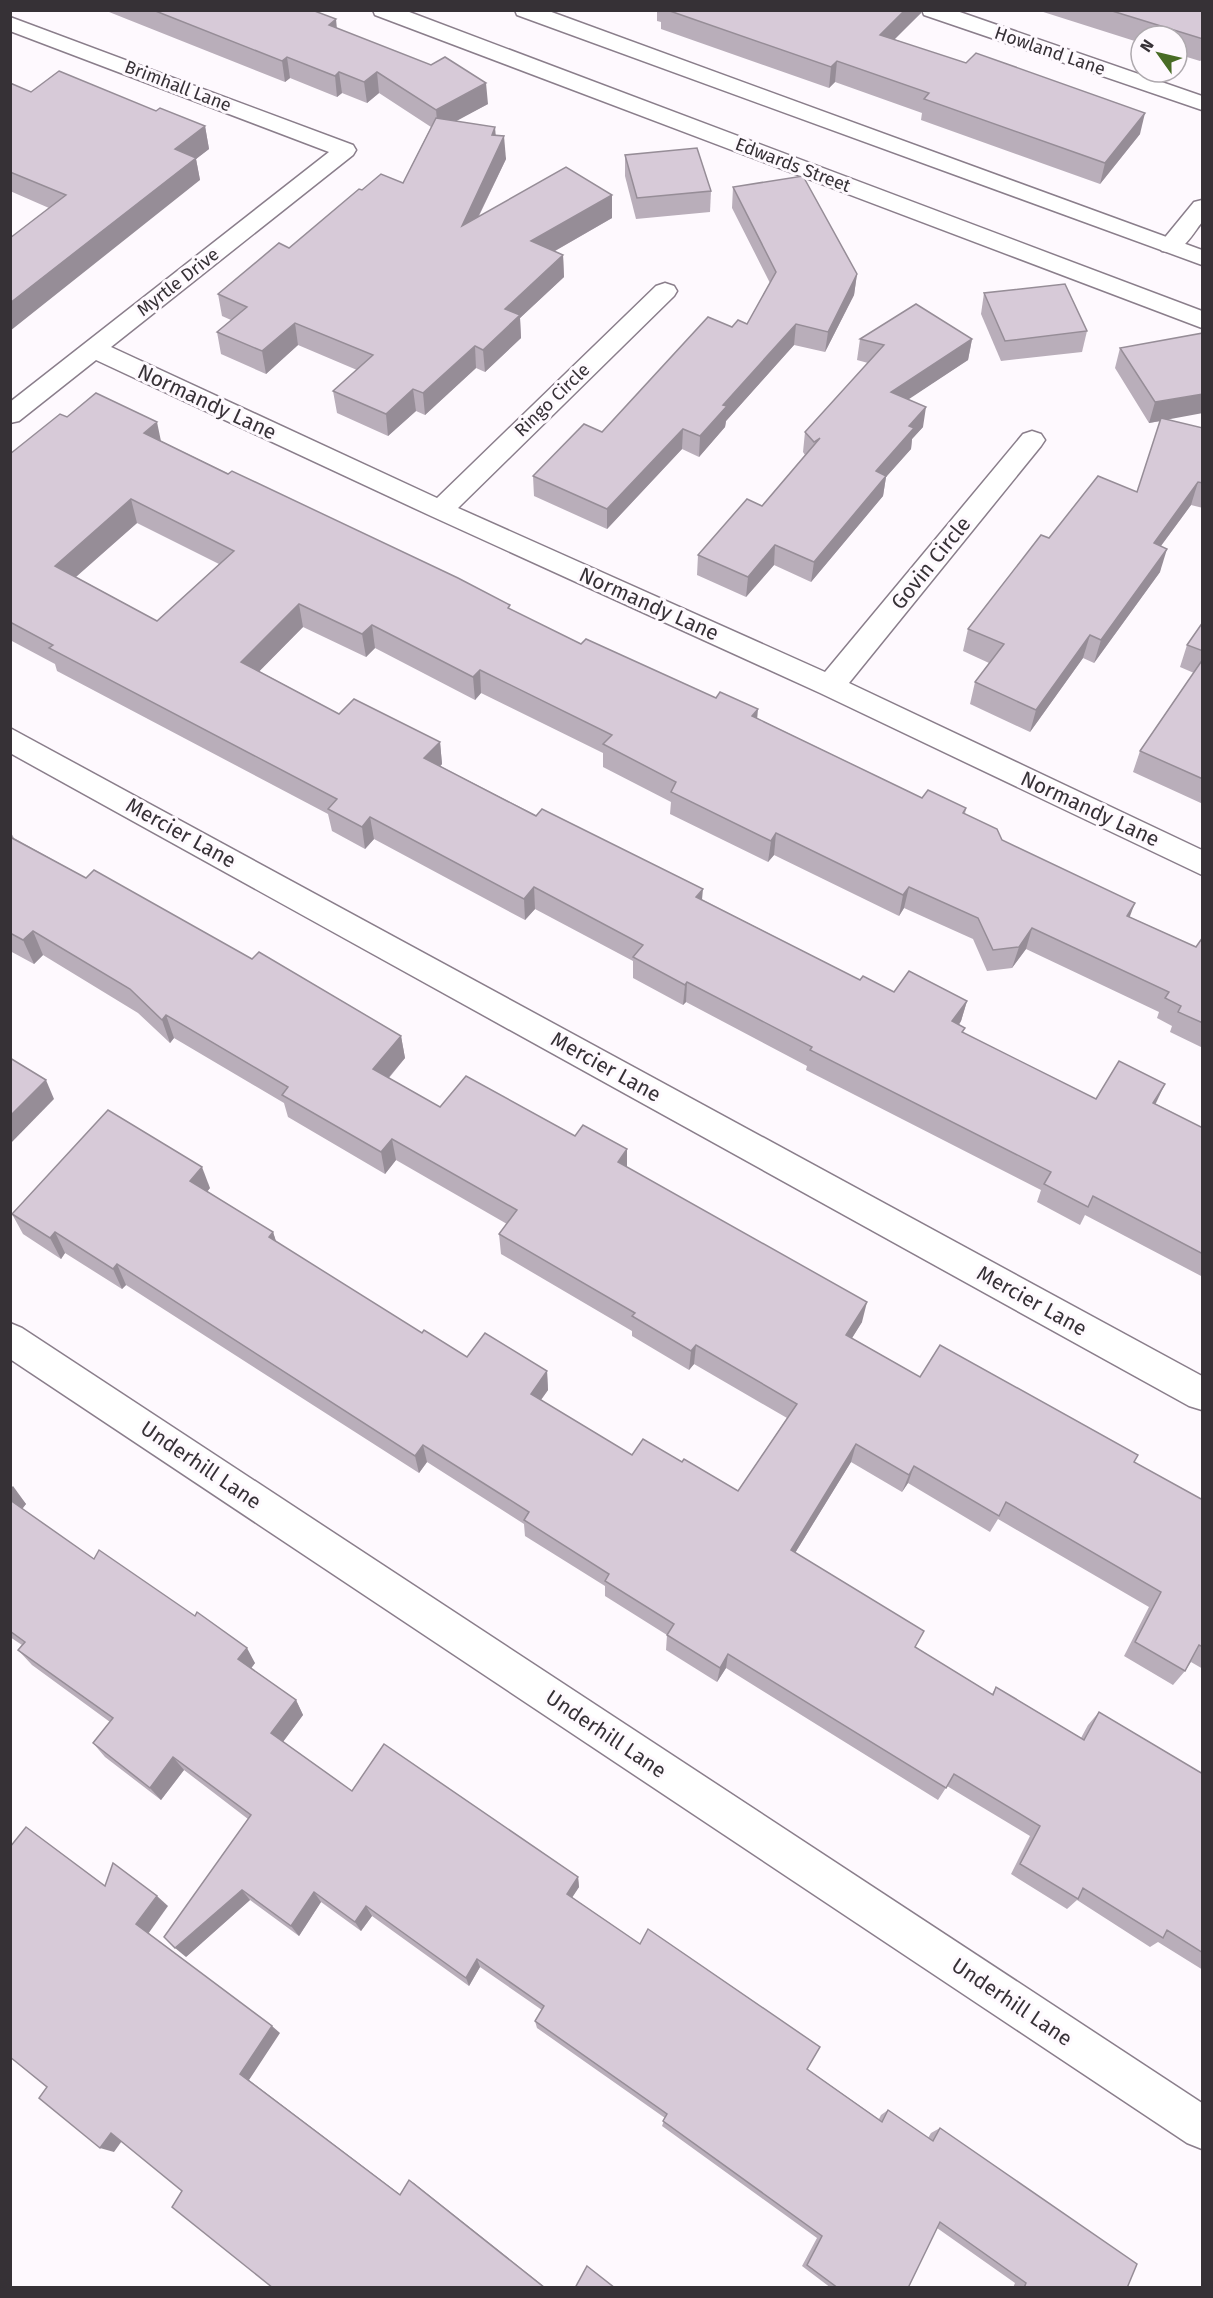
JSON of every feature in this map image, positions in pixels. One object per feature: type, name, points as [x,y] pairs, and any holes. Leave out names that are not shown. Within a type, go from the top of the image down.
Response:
[{"type":"street","name":"Edwards Street","points":[[383,10],[1203,320]]},
{"type":"street","points":[[525,10],[1203,258]]},
{"type":"street","name":"Howland Lane","points":[[932,10],[1203,103]]},
{"type":"street","name":"Brimhall Lane","points":[[10,23],[345,150]]},
{"type":"street","points":[[10,47],[33,32]]},
{"type":"street","name":"Myrtle Drive","points":[[10,415],[345,150]]},
{"type":"street","points":[[1170,246],[1203,207]]},
{"type":"street","name":"Ringo Circle","points":[[440,510],[665,291]]},
{"type":"street","name":"Normandy Lane","points":[[94,349],[440,510],[830,686],[1203,863]]},
{"type":"street","name":"Govin Circle","points":[[830,686],[1032,440]]},
{"type":"street","name":"Mercier Lane","points":[[10,739],[1203,1394]]},
{"type":"street","name":"Underhill Lane","points":[[10,1339],[1203,2128]]},
{"type":"building","points":[[153,10],[312,10],[336,19],[329,25],[431,65],[445,57],[486,83],[436,110],[377,72],[364,82],[339,72],[335,76],[287,57],[282,61]]},
{"type":"building","points":[[667,10],[905,10],[880,35],[966,63],[976,53],[1145,113],[1105,163],[924,99],[929,93],[837,61],[831,67]]},
{"type":"building","points":[[1109,10],[1203,10],[1203,39],[1189,35],[1189,24],[1154,24]]},
{"type":"building","points":[[59,71],[156,111],[160,108],[205,126],[175,149],[196,158],[10,303],[10,238],[66,195],[10,172],[10,83],[31,92]]},
{"type":"building","points":[[436,118],[495,127],[492,135],[504,136],[462,226],[566,167],[612,195],[531,241],[563,255],[505,309],[520,315],[483,350],[475,346],[423,393],[413,389],[386,414],[333,391],[373,355],[295,323],[262,351],[217,332],[247,307],[218,294],[279,243],[289,248],[359,189],[362,190],[381,174],[403,183]]},
{"type":"building","points":[[697,148],[711,191],[637,198],[625,155]]},
{"type":"building","points":[[803,176],[857,274],[828,332],[796,324],[723,405],[727,406],[700,436],[683,429],[607,509],[533,476],[584,424],[602,432],[708,317],[732,327],[738,320],[747,324],[776,272],[733,187]]},
{"type":"building","points":[[1065,284],[1087,331],[1005,341],[984,293]]},
{"type":"building","points":[[916,304],[972,339],[891,392],[926,407],[909,426],[914,428],[876,471],[886,476],[814,562],[775,545],[748,577],[698,555],[747,499],[762,506],[820,438],[814,442],[805,432],[884,345],[860,339]]},
{"type":"building","points":[[1203,333],[1203,394],[1155,402],[1120,348]]},
{"type":"building","points":[[96,393],[157,422],[144,433],[228,474],[232,471],[458,578],[510,605],[508,608],[581,644],[586,639],[716,698],[720,692],[758,709],[752,716],[922,798],[928,790],[966,808],[963,813],[997,829],[1002,840],[1135,903],[1127,916],[1196,947],[1203,937],[1203,1023],[1178,1012],[1181,1006],[1165,998],[1169,992],[1032,928],[1019,947],[993,950],[978,918],[909,887],[903,895],[776,833],[771,841],[671,792],[676,782],[603,744],[612,735],[480,670],[473,677],[372,625],[362,634],[299,604],[241,662],[339,714],[354,699],[440,742],[424,758],[536,816],[542,809],[703,889],[696,897],[860,980],[863,976],[894,992],[909,971],[967,1001],[952,1021],[965,1028],[962,1032],[1096,1099],[1119,1061],[1165,1084],[1153,1103],[1203,1128],[1203,1254],[1093,1196],[1088,1207],[1044,1184],[1051,1172],[810,1050],[812,1047],[687,982],[685,985],[633,957],[643,945],[534,887],[524,899],[370,817],[362,827],[328,809],[337,799],[49,648],[53,645],[10,622],[10,454],[60,414],[67,417]],"holes":[[[131,499],[234,551],[157,621],[55,566]]]},
{"type":"building","points":[[1161,418],[1203,428],[1203,483],[1198,482],[1154,543],[1167,549],[1101,640],[1090,635],[1036,710],[975,682],[1004,644],[968,629],[1041,535],[1049,538],[1098,476],[1137,492]]},
{"type":"building","points":[[1203,622],[1203,651],[1187,645]]},
{"type":"building","points":[[1203,659],[1203,779],[1140,751]]},
{"type":"building","points":[[10,837],[86,878],[94,870],[252,959],[259,952],[401,1036],[373,1069],[440,1107],[466,1076],[575,1136],[583,1125],[627,1149],[618,1162],[867,1302],[846,1335],[920,1377],[940,1345],[1138,1455],[1134,1462],[1203,1500],[1203,1647],[1199,1645],[1185,1671],[1135,1642],[1161,1592],[1006,1502],[999,1516],[914,1466],[909,1475],[856,1444],[791,1550],[924,1631],[915,1647],[993,1695],[996,1687],[1084,1740],[1099,1712],[1203,1774],[1203,1953],[1167,1930],[1163,1938],[1083,1888],[1078,1899],[1020,1864],[1040,1826],[954,1774],[946,1788],[728,1654],[720,1668],[667,1635],[674,1624],[605,1581],[609,1574],[524,1520],[529,1512],[423,1445],[415,1456],[117,1264],[113,1269],[55,1232],[50,1238],[12,1214],[108,1110],[202,1167],[190,1181],[273,1232],[269,1237],[422,1333],[424,1330],[467,1357],[485,1333],[547,1371],[531,1394],[632,1455],[643,1439],[682,1462],[684,1459],[738,1491],[797,1404],[696,1345],[691,1351],[632,1316],[635,1313],[499,1234],[517,1210],[392,1139],[381,1152],[282,1095],[288,1087],[166,1015],[162,1020],[130,989],[33,931],[23,940],[10,933]]},
{"type":"building","points":[[10,1058],[46,1080],[10,1116]]},
{"type":"building","points":[[10,1500],[94,1559],[99,1550],[195,1616],[197,1612],[247,1648],[238,1659],[296,1700],[271,1733],[352,1791],[384,1744],[578,1877],[567,1894],[640,1944],[648,1929],[820,2047],[807,2069],[882,2122],[888,2110],[933,2141],[940,2128],[1137,2264],[1127,2288],[1024,2288],[1026,2283],[940,2222],[908,2288],[838,2288],[807,2265],[822,2236],[663,2121],[667,2114],[535,2021],[544,2006],[477,1959],[466,1978],[366,1906],[355,1922],[314,1892],[291,1926],[242,1890],[175,1948],[164,1937],[251,1815],[173,1757],[150,1788],[93,1743],[113,1718],[18,1650],[25,1642],[10,1631]]},
{"type":"building","points":[[26,1827],[105,1886],[113,1863],[157,1896],[136,1924],[272,2026],[240,2074],[400,2195],[409,2180],[545,2288],[273,2288],[172,2207],[182,2191],[111,2133],[100,2148],[39,2098],[47,2087],[10,2057],[10,1847]]},
{"type":"building","points":[[587,2266],[615,2288],[575,2288]]}]
